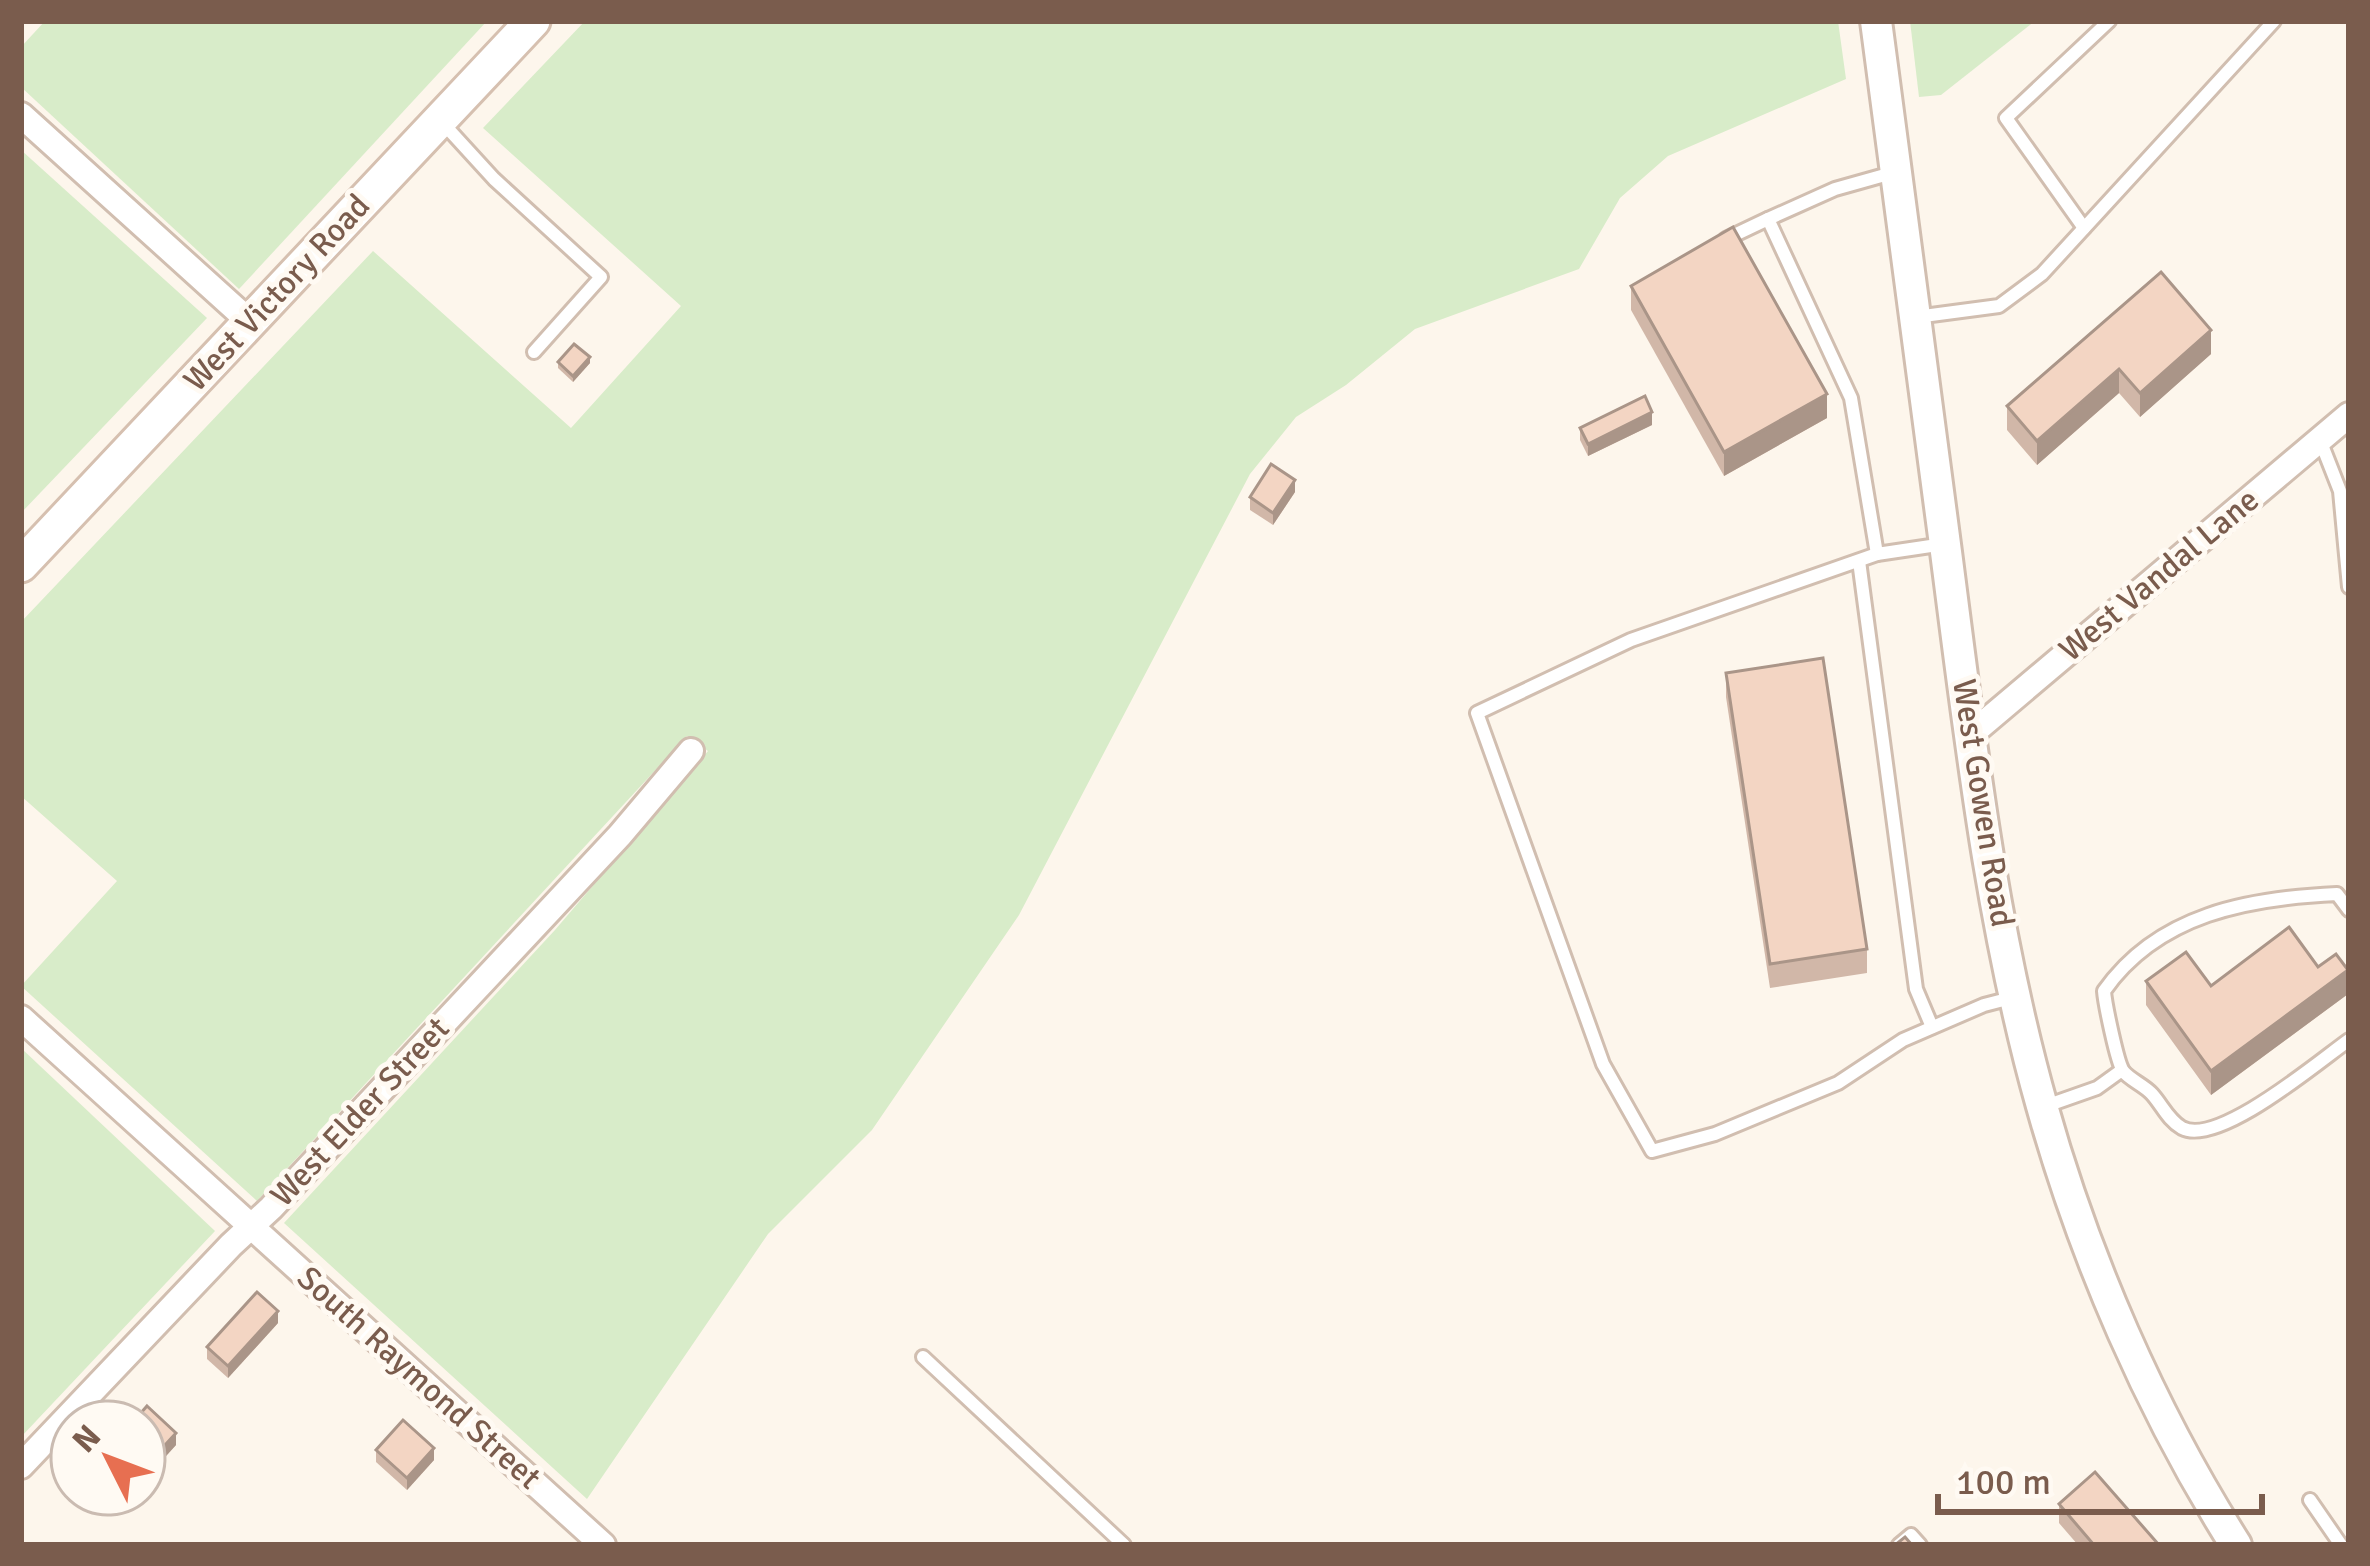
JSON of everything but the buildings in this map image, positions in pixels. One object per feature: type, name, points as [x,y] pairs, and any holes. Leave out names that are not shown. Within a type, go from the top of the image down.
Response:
[{"type":"main road","name":"West Victory Road","points":[[21,565],[533,21]]},
{"type":"street","name":"West Gowen Road","points":[[1876,21],[1979,807],[2042,1108],[2098,1271],[2150,1388],[2236,1545]]},
{"type":"street","points":[[21,115],[250,322]]},
{"type":"street","name":"West Vandal Lane","points":[[1970,735],[2349,415]]},
{"type":"street","name":"West Elder Street","points":[[21,1466],[620,835],[691,751]]},
{"type":"street","name":"South Raymond Street","points":[[21,1018],[603,1545]]},
{"type":"lane","points":[[2084,228],[2006,118],[2109,21]]},
{"type":"lane","points":[[1915,318],[1999,306],[2042,274],[2273,21]]},
{"type":"lane","points":[[440,121],[494,179],[601,277],[533,352]]},
{"type":"lane","points":[[1712,246],[1834,188],[1896,172]]},
{"type":"lane","points":[[1768,219],[1851,398],[1877,554]]},
{"type":"lane","points":[[2320,439],[2340,491],[2349,587]]},
{"type":"lane","points":[[1945,544],[1877,554],[1631,640],[1477,713],[1603,1064],[1652,1151],[1715,1134],[1838,1082],[1903,1040],[1984,1005],[2016,997]]},
{"type":"lane","points":[[1859,561],[1916,989],[1932,1027]]},
{"type":"lane","points":[[2349,910],[2337,894],[2277,897],[2229,906],[2174,928],[2120,968],[2104,991],[2122,1070],[2154,1095],[2162,1110],[2183,1129],[2203,1133],[2231,1122],[2349,1040]]},
{"type":"lane","points":[[2042,1108],[2097,1088],[2122,1070]]},
{"type":"lane","points":[[922,1357],[1124,1545]]},
{"type":"lane","points":[[2310,1500],[2342,1545]]},
{"type":"lane","points":[[1899,1545],[1911,1534],[1920,1545]]},
{"type":"green space","points":[[45,21],[487,21],[239,289],[21,87],[21,47]]},
{"type":"green space","points":[[585,21],[1838,21],[1846,79],[1668,156],[1620,198],[1579,269],[1415,329],[1346,385],[1296,417],[1250,474],[1019,915],[872,1130],[768,1234],[587,1499],[284,1223],[555,930],[708,751],[687,736],[257,1201],[21,986],[117,881],[21,796],[21,622],[373,251],[571,428],[681,306],[483,128]]},
{"type":"green space","points":[[1910,21],[2035,21],[1941,95],[1919,97]]},
{"type":"green space","points":[[21,150],[207,318],[21,513]]},
{"type":"green space","points":[[21,1048],[215,1231],[58,1398],[48,1398],[48,1408],[21,1437]]}]
